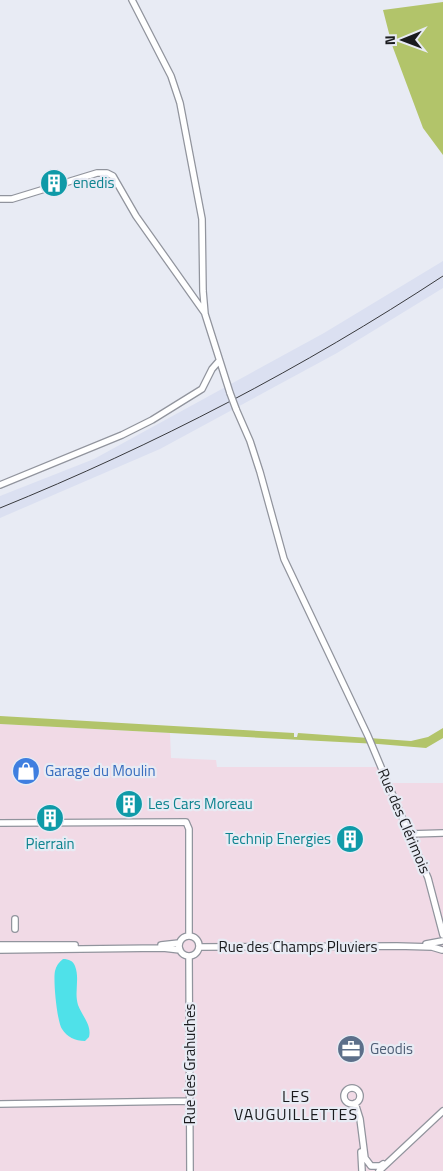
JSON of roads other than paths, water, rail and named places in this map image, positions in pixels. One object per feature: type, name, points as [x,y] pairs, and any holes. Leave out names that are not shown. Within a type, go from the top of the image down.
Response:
[{"type":"street","points":[[132,0],[171,76],[180,103],[202,219],[202,291],[205,314]]},
{"type":"street","points":[[0,199],[12,199],[97,173],[109,174],[205,314]]},
{"type":"street","name":"Rue des Clérimois","points":[[205,314],[230,394],[250,441],[260,472],[284,560],[368,736],[428,878],[443,939],[440,947],[443,950]]},
{"type":"street","points":[[0,485],[122,435],[152,420],[202,390],[212,369],[220,361]]},
{"type":"street","points":[[0,823],[182,822],[187,824],[189,829],[189,935]]},
{"type":"street","points":[[410,834],[443,833]]},
{"type":"street","points":[[198,940],[200,947],[195,954],[184,955],[180,950],[179,943],[183,937],[189,935],[198,940],[211,943],[236,943],[241,947]]},
{"type":"street","name":"Rue des Champs Pluviers","points":[[397,946],[432,944],[443,939]]},
{"type":"street","points":[[0,946],[154,945],[179,943]]},
{"type":"street","name":"Rue des Champs Pluviers","points":[[200,947],[397,946],[432,947],[443,950]]},
{"type":"street","points":[[0,950],[163,948],[180,950]]},
{"type":"street","name":"Rue des Grahuches","points":[[189,956],[190,1171]]},
{"type":"street","points":[[0,1104],[190,1102]]},
{"type":"street","points":[[355,1103],[362,1128],[364,1158],[372,1171]]},
{"type":"street","points":[[379,1171],[443,1111]]},
{"type":"street","points":[[362,1128],[362,1171]]},
{"type":"street","points":[[368,1164],[380,1166],[390,1161]]},
{"type":"water","points":[[63,959],[69,960],[75,966],[78,1005],[90,1033],[85,1041],[69,1036],[60,1025],[56,1001],[55,971]]},
{"type":"railway","points":[[0,508],[115,458],[227,403],[337,342],[443,276]]},
{"type":"place","name":"enedis","points":[[54,183]]},
{"type":"place","name":"Garage du Moulin","points":[[26,771]]},
{"type":"place","name":"Les Cars Moreau","points":[[129,804]]},
{"type":"place","name":"Pierrain","points":[[50,818]]},
{"type":"place","name":"Technip Energies","points":[[350,839]]},
{"type":"place","name":"Geodis","points":[[351,1049]]},
{"type":"district","name":"LES VAUGUILLETTES","points":[[296,1105]]}]
